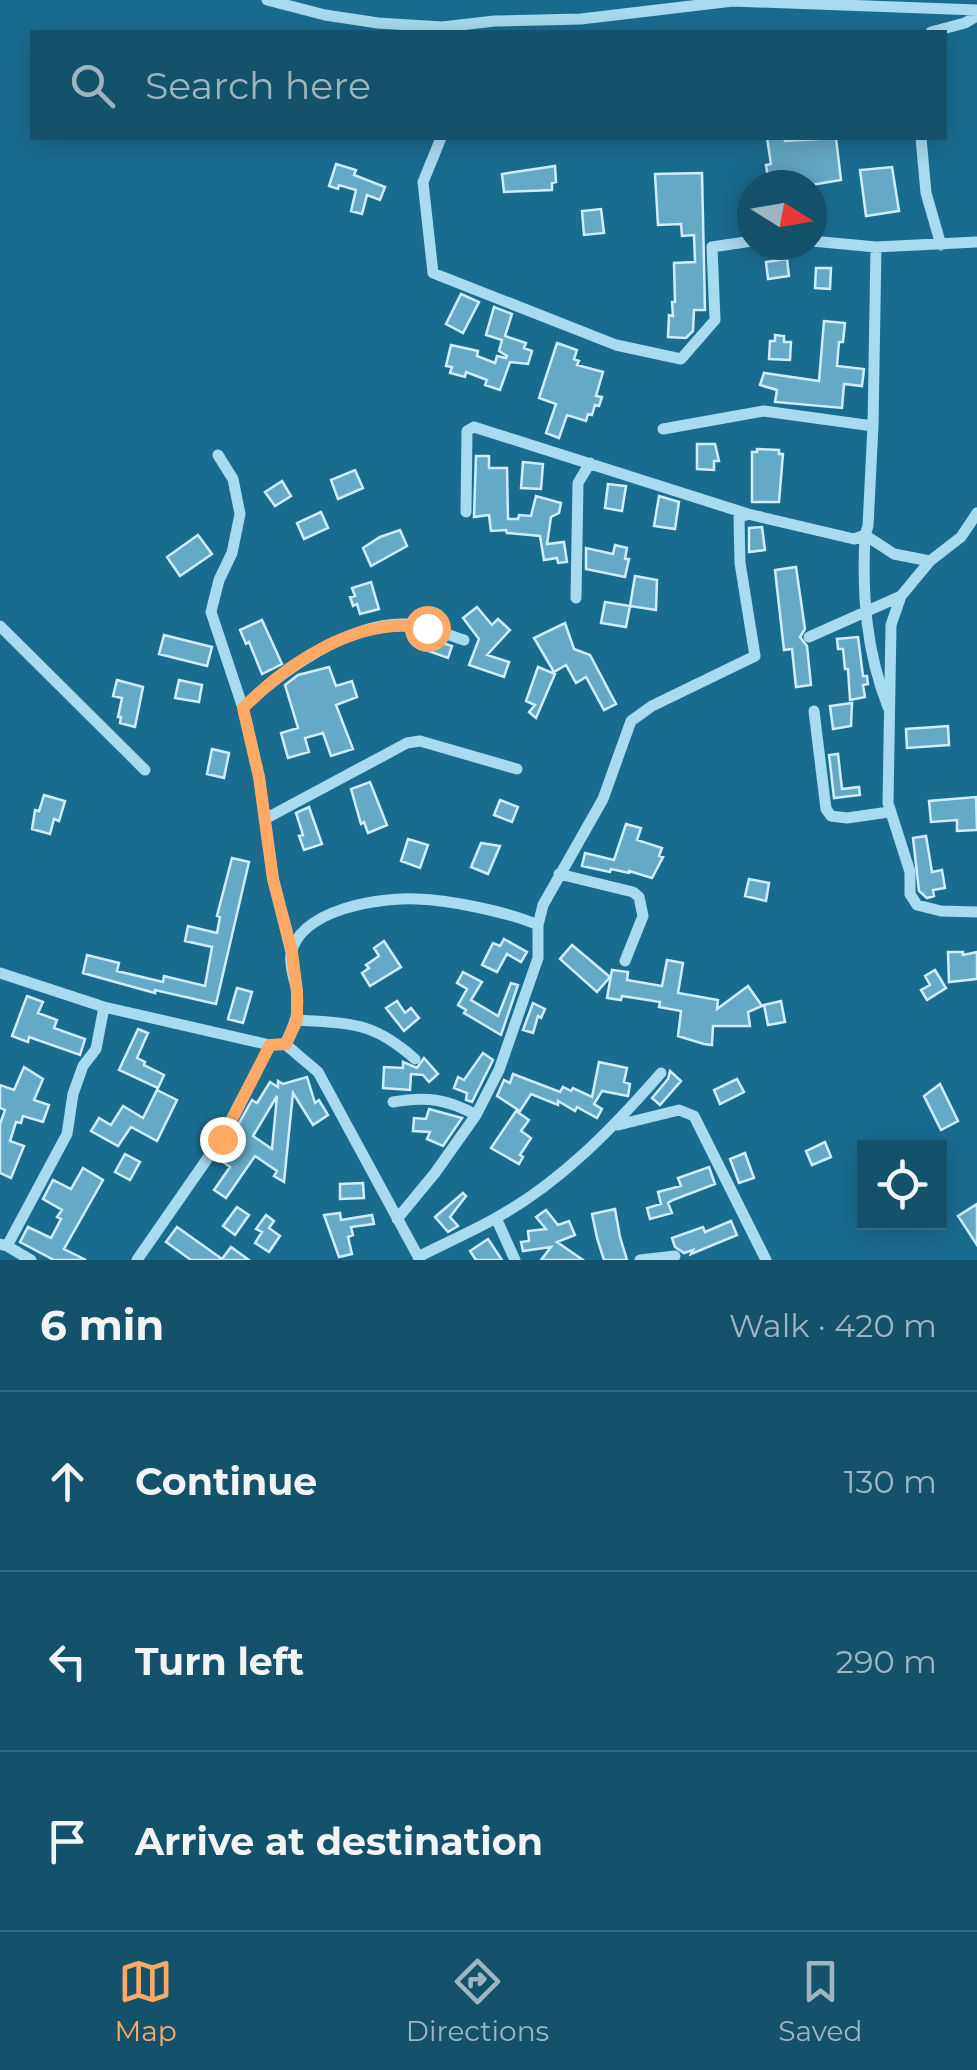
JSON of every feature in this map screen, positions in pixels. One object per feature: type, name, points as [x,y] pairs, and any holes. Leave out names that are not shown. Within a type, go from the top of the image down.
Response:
[{"type":"street","points":[[267,0],[325,15],[443,30],[495,21],[581,19],[732,1],[832,7],[876,2],[977,13]]},
{"type":"street","points":[[939,30],[965,23],[977,13]]},
{"type":"street","points":[[440,140],[422,182],[433,273],[616,345],[681,359],[715,320],[712,247],[737,243]]},
{"type":"street","points":[[921,140],[926,193],[941,245]]},
{"type":"street","points":[[827,242],[876,247],[977,242]]},
{"type":"street","points":[[876,247],[874,426],[865,535],[866,611],[871,661],[891,715]]},
{"type":"street","points":[[663,429],[764,411],[874,426]]},
{"type":"street","points":[[466,512],[464,448],[469,428],[512,437],[748,514],[854,539],[865,535]]},
{"type":"street","points":[[218,455],[233,478],[240,514],[232,553],[218,580],[210,612],[243,708],[273,879],[292,952],[298,1005],[297,1020],[286,1044]]},
{"type":"street","points":[[576,598],[578,484],[590,463]]},
{"type":"street","points":[[977,513],[961,537],[930,561],[902,596],[891,625],[889,812],[901,838],[910,872],[910,894],[917,905],[941,912],[977,912]]},
{"type":"street","points":[[396,1219],[436,1173],[476,1115],[499,1070],[538,958],[538,925],[543,905],[603,800],[631,721],[652,706],[755,656],[739,543],[740,518],[748,514]]},
{"type":"street","points":[[865,535],[894,554],[930,561]]},
{"type":"street","points":[[810,637],[902,596]]},
{"type":"street","points":[[0,626],[145,770]]},
{"type":"street","points":[[243,708],[279,674],[306,656],[386,626],[416,626],[464,640]]},
{"type":"street","points":[[814,710],[826,809],[831,816],[847,818],[889,812]]},
{"type":"street","points":[[265,819],[407,743],[420,742],[517,769]]},
{"type":"street","points":[[559,874],[640,897],[643,916],[624,961]]},
{"type":"street","points":[[292,952],[305,930],[339,909],[414,898],[521,918],[538,925]]},
{"type":"street","points":[[1,976],[104,1007],[270,1045],[286,1044],[318,1072],[419,1259],[496,1218],[533,1193],[616,1126],[660,1073]]},
{"type":"street","points":[[31,1260],[4,1245],[67,1134],[72,1094],[83,1066],[96,1048],[104,1007]]},
{"type":"street","points":[[297,1020],[371,1028],[390,1036],[415,1059]]},
{"type":"street","points":[[137,1260],[222,1139],[270,1045]]},
{"type":"street","points":[[393,1102],[423,1096],[476,1115]]},
{"type":"street","points":[[616,1126],[679,1110],[694,1116],[766,1260]]},
{"type":"street","points":[[496,1218],[515,1260]]},
{"type":"street","points":[[640,1260],[676,1256]]},
{"type":"building","points":[[767,140],[836,140],[841,180],[827,182],[827,170],[767,170],[766,165],[771,164]]},
{"type":"building","points":[[336,164],[356,170],[354,175],[385,187],[380,200],[367,195],[362,214],[351,211],[356,190],[329,186]]},
{"type":"building","points":[[555,166],[552,190],[504,192],[502,174]]},
{"type":"building","points":[[892,167],[899,211],[866,216],[860,170]]},
{"type":"building","points":[[702,173],[705,310],[694,310],[693,331],[686,338],[668,337],[669,315],[673,316],[675,302],[674,263],[695,262],[694,235],[682,236],[681,224],[658,225],[655,174]]},
{"type":"building","points":[[601,209],[604,233],[584,235],[582,211]]},
{"type":"building","points":[[787,260],[789,276],[768,279],[766,262]]},
{"type":"building","points":[[816,268],[831,268],[830,289],[815,288]]},
{"type":"building","points":[[461,294],[479,302],[463,333],[446,324]]},
{"type":"building","points":[[494,307],[512,314],[505,336],[526,343],[524,348],[532,351],[528,364],[510,362],[500,390],[466,372],[465,377],[450,373],[452,367],[446,366],[451,345],[478,351],[477,356],[495,363],[497,356],[506,358],[499,351],[502,340],[486,335]]},
{"type":"building","points":[[824,321],[845,323],[837,366],[864,369],[862,386],[844,384],[842,408],[775,402],[777,390],[760,385],[764,373],[819,381]]},
{"type":"building","points":[[775,335],[791,342],[790,360],[769,359],[770,341],[775,341]]},
{"type":"building","points":[[557,343],[577,350],[577,365],[603,372],[596,396],[602,397],[599,406],[595,405],[586,421],[567,415],[559,438],[546,433],[556,404],[539,398]]},
{"type":"building","points":[[697,444],[715,444],[719,461],[714,461],[714,470],[697,469]]},
{"type":"building","points":[[779,450],[783,454],[779,502],[752,502],[752,452]]},
{"type":"building","points":[[476,456],[489,456],[489,468],[507,468],[508,519],[531,516],[536,496],[561,503],[559,513],[551,517],[547,544],[564,542],[567,562],[558,563],[557,558],[544,560],[540,536],[491,531],[489,515],[474,517]]},
{"type":"building","points":[[523,462],[543,464],[541,489],[521,488]]},
{"type":"building","points":[[355,470],[363,488],[338,499],[331,480]]},
{"type":"building","points":[[282,481],[291,496],[275,506],[265,492]]},
{"type":"building","points":[[608,484],[626,486],[622,511],[605,508]]},
{"type":"building","points":[[659,496],[679,502],[675,529],[654,526]]},
{"type":"building","points":[[321,512],[328,528],[304,539],[297,523]]},
{"type":"building","points":[[762,527],[765,550],[749,552],[749,528]]},
{"type":"building","points":[[400,530],[407,546],[371,566],[363,548]]},
{"type":"building","points":[[198,535],[212,554],[180,576],[167,557]]},
{"type":"building","points":[[615,545],[627,548],[625,577],[586,569],[586,548],[613,554]]},
{"type":"building","points":[[796,567],[805,629],[800,637],[807,646],[811,685],[796,687],[792,649],[784,650],[775,570]]},
{"type":"building","points":[[635,576],[657,580],[656,610],[630,606]]},
{"type":"building","points":[[371,582],[379,609],[360,614],[350,597],[355,596],[352,588]]},
{"type":"building","points":[[605,602],[630,606],[626,627],[601,623]]},
{"type":"building","points":[[477,607],[492,625],[498,619],[510,630],[487,655],[509,662],[504,677],[469,665],[479,639],[463,618]]},
{"type":"building","points":[[262,620],[282,664],[262,674],[240,630]]},
{"type":"building","points":[[565,623],[574,649],[590,655],[616,704],[604,710],[586,677],[576,683],[566,665],[554,672],[534,638]]},
{"type":"building","points":[[164,635],[212,647],[207,666],[159,654]]},
{"type":"building","points":[[424,637],[452,646],[448,658],[420,648]]},
{"type":"building","points":[[858,637],[863,676],[867,676],[868,684],[863,685],[865,697],[850,700],[848,669],[837,639]]},
{"type":"building","points":[[329,667],[336,686],[352,681],[357,697],[336,705],[353,749],[331,756],[323,733],[305,738],[309,752],[288,758],[281,733],[298,728],[285,685],[298,675]]},
{"type":"building","points":[[538,667],[555,674],[536,718],[529,712],[535,705],[526,701]]},
{"type":"building","points":[[117,680],[143,687],[135,727],[120,723],[122,698],[113,696]]},
{"type":"building","points":[[179,680],[202,685],[199,702],[175,698]]},
{"type":"building","points":[[852,703],[851,726],[833,729],[830,706]]},
{"type":"building","points":[[948,726],[949,745],[907,748],[906,729]]},
{"type":"building","points":[[212,749],[229,753],[224,778],[207,774]]},
{"type":"building","points":[[838,754],[842,789],[859,787],[860,795],[834,798],[829,755]]},
{"type":"building","points":[[370,782],[387,825],[368,833],[364,822],[361,824],[351,789]]},
{"type":"building","points":[[44,795],[65,801],[50,834],[32,829],[35,810],[39,811]]},
{"type":"building","points":[[976,797],[977,830],[957,831],[957,820],[931,822],[929,801]]},
{"type":"building","points":[[500,800],[518,807],[512,822],[494,815]]},
{"type":"building","points":[[309,807],[322,844],[304,850],[296,813]]},
{"type":"building","points":[[626,824],[641,828],[637,840],[662,848],[659,856],[663,857],[652,878],[629,871],[610,872],[582,866],[585,853],[614,860]]},
{"type":"building","points":[[926,836],[932,872],[942,870],[945,888],[933,890],[934,896],[927,898],[919,891],[913,838]]},
{"type":"building","points":[[408,839],[428,845],[420,868],[401,861]]},
{"type":"building","points":[[481,843],[500,846],[488,874],[471,867]]},
{"type":"building","points":[[232,858],[249,862],[216,1004],[155,993],[83,973],[87,955],[119,963],[117,971],[163,982],[164,976],[205,986],[212,947],[185,941],[188,926],[217,933],[217,916]]},
{"type":"building","points":[[749,879],[769,883],[766,901],[745,896]]},
{"type":"building","points":[[504,939],[527,952],[521,962],[507,954],[497,972],[482,965],[493,943],[500,946]]},
{"type":"building","points":[[384,941],[401,967],[370,986],[362,973],[379,956],[374,948]]},
{"type":"building","points":[[572,945],[610,977],[597,992],[560,959]]},
{"type":"building","points":[[948,952],[977,952],[977,979],[949,982]]},
{"type":"building","points":[[667,960],[683,963],[678,993],[718,1000],[717,1009],[748,986],[762,1006],[748,1012],[750,1026],[713,1026],[712,1045],[704,1044],[678,1036],[681,1011],[659,1007],[660,1002],[622,996],[621,1000],[607,998],[612,970],[628,972],[627,980],[662,986]]},
{"type":"building","points":[[935,970],[946,988],[927,1000],[921,990],[930,985],[925,976]]},
{"type":"building","points":[[463,972],[482,982],[471,1000],[498,1016],[511,983],[518,985],[501,1035],[464,1013],[466,1010],[458,1005],[467,989],[457,983]]},
{"type":"building","points":[[237,988],[252,992],[243,1023],[228,1019]]},
{"type":"building","points":[[27,996],[43,1002],[38,1013],[57,1020],[54,1028],[85,1039],[80,1055],[29,1037],[28,1042],[12,1036]]},
{"type":"building","points":[[397,1001],[405,1013],[411,1008],[419,1018],[404,1031],[386,1008]]},
{"type":"building","points":[[781,1001],[785,1022],[768,1025],[764,1005]]},
{"type":"building","points":[[533,1003],[545,1009],[541,1018],[538,1016],[533,1033],[523,1030]]},
{"type":"building","points":[[138,1029],[148,1033],[137,1058],[164,1075],[158,1088],[119,1070]]},
{"type":"building","points":[[483,1053],[493,1060],[472,1102],[466,1100],[467,1093],[454,1088],[458,1077],[464,1080]]},
{"type":"building","points":[[424,1058],[438,1074],[429,1082],[423,1075],[411,1074],[410,1090],[383,1088],[384,1067],[403,1068],[403,1062],[417,1068]]},
{"type":"building","points":[[599,1062],[627,1068],[624,1082],[630,1084],[628,1096],[602,1091],[594,1104],[602,1109],[597,1118],[577,1107],[575,1111],[558,1101],[558,1105],[531,1094],[520,1111],[497,1096],[504,1080],[510,1083],[513,1074],[560,1092],[563,1087],[571,1091],[573,1088],[592,1097]]},
{"type":"building","points":[[24,1067],[43,1079],[34,1100],[49,1105],[43,1122],[23,1116],[21,1123],[16,1122],[10,1141],[24,1146],[11,1178],[0,1173],[0,1124],[5,1110],[0,1108],[0,1085],[14,1090]]},
{"type":"building","points":[[670,1071],[681,1081],[660,1105],[652,1098]]},
{"type":"building","points":[[307,1077],[315,1103],[319,1100],[328,1115],[313,1125],[293,1093],[284,1182],[274,1176],[277,1171],[255,1156],[226,1198],[214,1190],[230,1167],[219,1159],[252,1100],[257,1103],[270,1082],[278,1087],[278,1081],[283,1084]],"holes":[[[277,1096],[272,1149],[253,1136]]]},
{"type":"building","points":[[737,1079],[744,1092],[720,1104],[714,1090]]},
{"type":"building","points":[[940,1084],[958,1121],[941,1130],[924,1096]]},
{"type":"building","points":[[157,1090],[177,1100],[157,1141],[131,1127],[118,1146],[91,1131],[99,1118],[111,1125],[123,1106],[143,1118]]},
{"type":"building","points":[[429,1109],[462,1118],[443,1146],[427,1139],[430,1132],[413,1131],[414,1118],[426,1119]]},
{"type":"building","points":[[516,1111],[529,1120],[521,1131],[531,1138],[519,1164],[491,1148]]},
{"type":"building","points":[[825,1142],[831,1157],[812,1165],[806,1151]]},
{"type":"building","points":[[745,1153],[754,1178],[739,1183],[730,1159]]},
{"type":"building","points":[[125,1154],[140,1162],[130,1180],[115,1172]]},
{"type":"building","points":[[709,1167],[715,1184],[673,1200],[668,1203],[672,1213],[650,1219],[647,1208],[661,1204],[658,1192],[681,1186],[678,1178]]},
{"type":"building","points":[[83,1168],[103,1180],[64,1249],[86,1260],[54,1260],[20,1242],[28,1227],[51,1238],[62,1210],[43,1199],[53,1180],[71,1189]]},
{"type":"building","points":[[363,1183],[364,1198],[340,1199],[340,1184]]},
{"type":"building","points":[[463,1193],[466,1196],[450,1217],[458,1226],[448,1232],[435,1217]]},
{"type":"building","points":[[977,1204],[977,1245],[958,1216]]},
{"type":"building","points":[[237,1207],[249,1215],[235,1235],[223,1226]]},
{"type":"building","points":[[615,1209],[627,1260],[604,1260],[597,1238],[592,1214]]},
{"type":"building","points":[[546,1210],[558,1225],[569,1221],[575,1235],[557,1242],[583,1260],[541,1260],[551,1247],[523,1251],[521,1242],[529,1241],[528,1231],[546,1229],[536,1217]]},
{"type":"building","points":[[340,1213],[341,1220],[372,1215],[374,1224],[351,1227],[353,1235],[348,1237],[352,1254],[339,1257],[324,1215]]},
{"type":"building","points":[[266,1215],[274,1221],[269,1228],[280,1236],[269,1252],[255,1243],[262,1232],[256,1229]]},
{"type":"building","points":[[731,1221],[737,1235],[691,1254],[693,1250],[684,1253],[675,1247],[672,1238],[703,1227],[705,1232]]},
{"type":"building","points":[[177,1227],[222,1259],[231,1247],[249,1260],[191,1260],[166,1242]]},
{"type":"building","points":[[488,1239],[502,1260],[476,1260],[470,1251]]},
{"type":"route","points":[[222,1139],[270,1045],[286,1044],[297,1020],[298,1005],[292,952],[273,879],[259,777],[243,708],[279,674],[306,656],[386,626],[427,628]]}]
